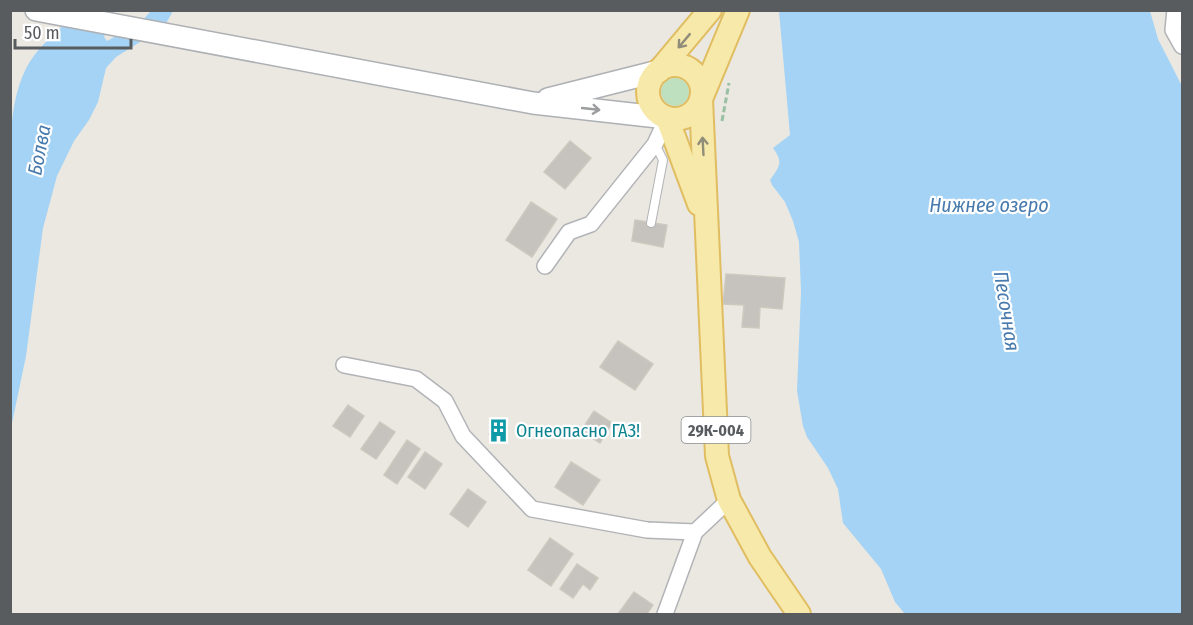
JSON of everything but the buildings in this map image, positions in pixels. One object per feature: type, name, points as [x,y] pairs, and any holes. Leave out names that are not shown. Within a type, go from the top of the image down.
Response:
[{"type":"main road","points":[[36,10],[533,103],[667,118],[684,117],[691,113],[701,99],[738,10]]},
{"type":"main road","name":"29К-004","points":[[710,10],[649,84],[650,101],[659,114],[667,118],[707,225],[717,456],[729,500],[760,557],[799,615]]},
{"type":"main road","points":[[533,103],[674,65],[690,70],[700,82],[707,225]]},
{"type":"street","points":[[1175,10],[1173,30],[1182,46]]},
{"type":"street","points":[[545,266],[569,232],[591,224],[655,144],[667,118]]},
{"type":"street","points":[[344,365],[416,379],[446,401],[463,436],[532,509],[647,530],[696,532]]},
{"type":"street","points":[[664,615],[696,532],[729,500]]},
{"type":"lane","points":[[651,223],[663,160],[655,144]]},
{"type":"path","points":[[720,132],[730,77]]},
{"type":"green space","points":[[675,78],[685,82],[689,92],[685,102],[675,106],[665,102],[661,92],[665,82]]},
{"type":"water","name":"Болва","points":[[76,11],[114,11],[104,37],[107,41],[140,23],[151,11],[173,11],[164,27],[116,57],[106,68],[98,102],[74,141],[57,176],[43,228],[26,356],[11,428],[10,166],[14,107],[24,73],[34,55]]},
{"type":"water","name":"Нижнее озеро","points":[[779,11],[1150,11],[1158,39],[1182,86],[1182,614],[905,614],[895,602],[881,569],[843,523],[838,489],[828,468],[807,437],[803,426],[797,391],[801,292],[799,242],[785,202],[770,180],[779,165],[773,148],[790,135]]},
{"type":"place","name":"Огнеопасно ГАЗ!","points":[[498,431]]},
{"type":"water label","name":"Песочная","points":[[1007,311]]}]
